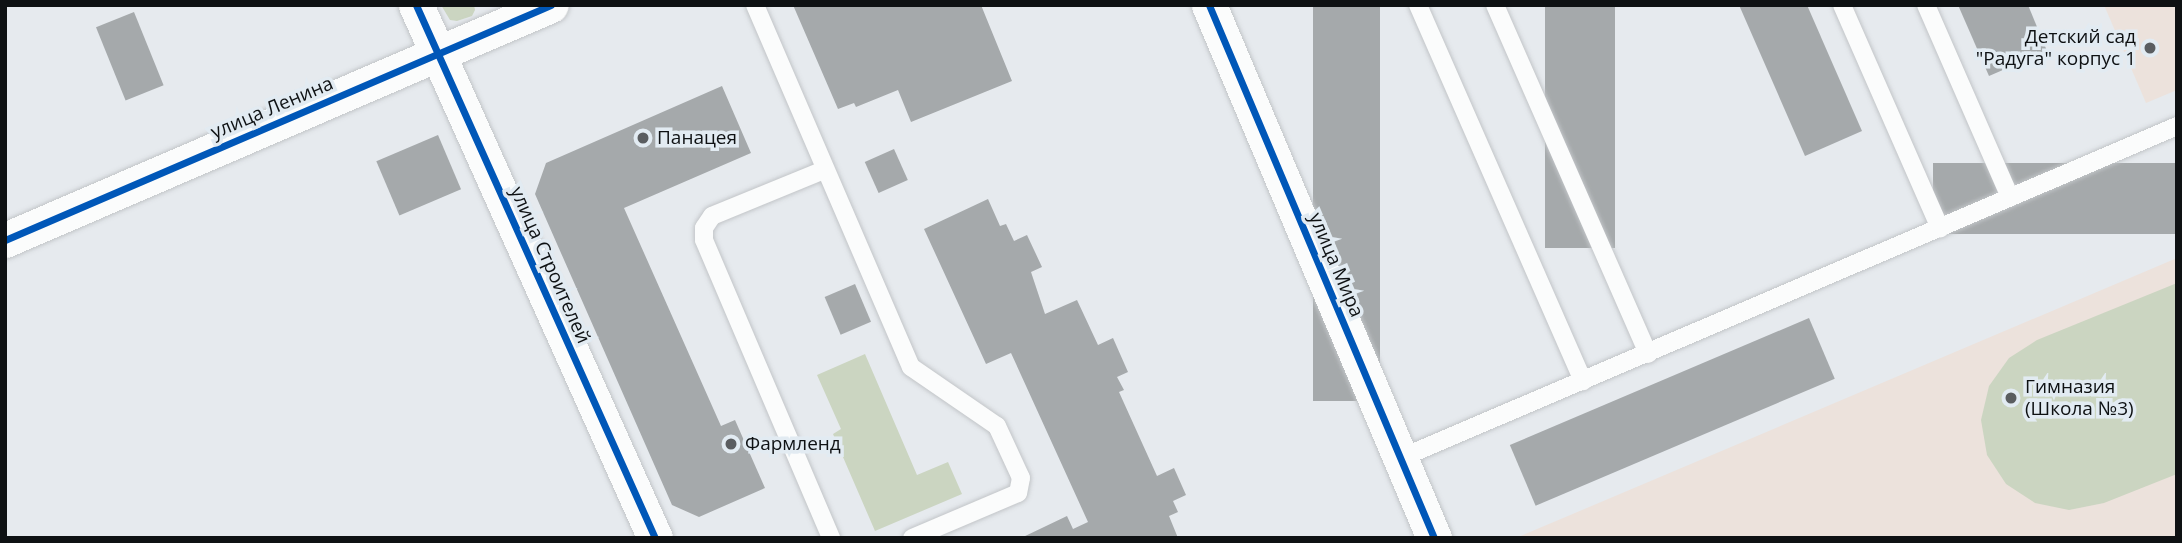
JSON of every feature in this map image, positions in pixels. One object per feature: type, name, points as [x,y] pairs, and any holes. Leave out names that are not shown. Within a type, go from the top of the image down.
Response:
[{"type":"street","name":"улица Строителей","points":[[416,5],[654,538]]},
{"type":"street","name":"улица Ленина","points":[[5,240],[551,5]]},
{"type":"street","name":"улица Мира","points":[[1209,5],[1401,458],[1425,535]]},
{"type":"lane","points":[[755,5],[824,170],[911,366],[997,426],[1021,478],[1018,493],[912,538]]},
{"type":"lane","points":[[1418,5],[1583,381]]},
{"type":"lane","points":[[1495,5],[1648,354]]},
{"type":"lane","points":[[1842,5],[1940,228]]},
{"type":"lane","points":[[1926,5],[2010,197]]},
{"type":"lane","points":[[1401,458],[2177,126]]},
{"type":"lane","points":[[824,170],[712,216],[704,228],[704,240],[831,538]]},
{"type":"shaded area","name":"Детский сад \"Радуга\" корпус 1","points":[[2104,5],[2177,5],[2177,90],[2146,103]]},
{"type":"shaded area","name":"Гимназия (Школа №3)","points":[[2177,258],[2177,538],[1516,538]]},
{"type":"green space","points":[[441,5],[474,5],[475,10],[472,16],[457,21],[450,20]]},
{"type":"green space","points":[[2177,283],[2177,474],[2104,503],[2069,510],[2035,503],[2006,484],[1987,455],[1981,420],[1989,386],[2009,358],[2037,340]]},
{"type":"green space","points":[[865,354],[917,475],[948,462],[962,494],[875,531],[833,434],[841,429],[817,375]]},
{"type":"building","points":[[793,5],[981,5],[1012,81],[911,122],[898,90],[856,107],[854,103],[838,109]]},
{"type":"building","points":[[1313,5],[1380,5],[1380,401],[1313,401]]},
{"type":"building","points":[[1545,5],[1615,5],[1615,248],[1545,248]]},
{"type":"building","points":[[1739,5],[1807,5],[1862,131],[1805,156]]},
{"type":"building","points":[[1958,5],[2028,5],[2047,51],[1989,76]]},
{"type":"building","points":[[134,12],[164,85],[126,101],[96,27]]},
{"type":"building","points":[[722,86],[751,153],[624,208],[721,426],[735,420],[765,488],[699,517],[672,505],[535,194],[546,163]]},
{"type":"building","points":[[438,135],[461,189],[399,215],[376,161]]},
{"type":"building","points":[[894,149],[908,180],[879,193],[865,162]]},
{"type":"building","points":[[1933,163],[2177,163],[2177,234],[1933,234]]},
{"type":"building","points":[[988,199],[1000,226],[1006,224],[1014,241],[1027,235],[1042,267],[1031,272],[1045,314],[1077,300],[1098,345],[1113,338],[1128,372],[1117,377],[1124,390],[1119,392],[1157,476],[1174,468],[1186,495],[1173,501],[1178,512],[1169,516],[1178,538],[1021,538],[1067,516],[1073,529],[1088,522],[1011,353],[986,364],[924,229]]},
{"type":"building","points":[[855,284],[871,322],[841,335],[825,297]]},
{"type":"building","points":[[1809,318],[1835,379],[1536,506],[1510,445]]},
{"type":"cycle path","points":[[416,5],[655,538]]},
{"type":"cycle path","points":[[5,240],[551,5]]},
{"type":"cycle path","points":[[1209,5],[1434,538]]},
{"type":"place","name":"Детский сад \"Радуга\" корпус 1","points":[[2150,48]]},
{"type":"place","name":"Панацея","points":[[643,138]]},
{"type":"place","name":"Гимназия (Школа №3)","points":[[2011,398]]},
{"type":"place","name":"Фармленд","points":[[731,444]]}]
